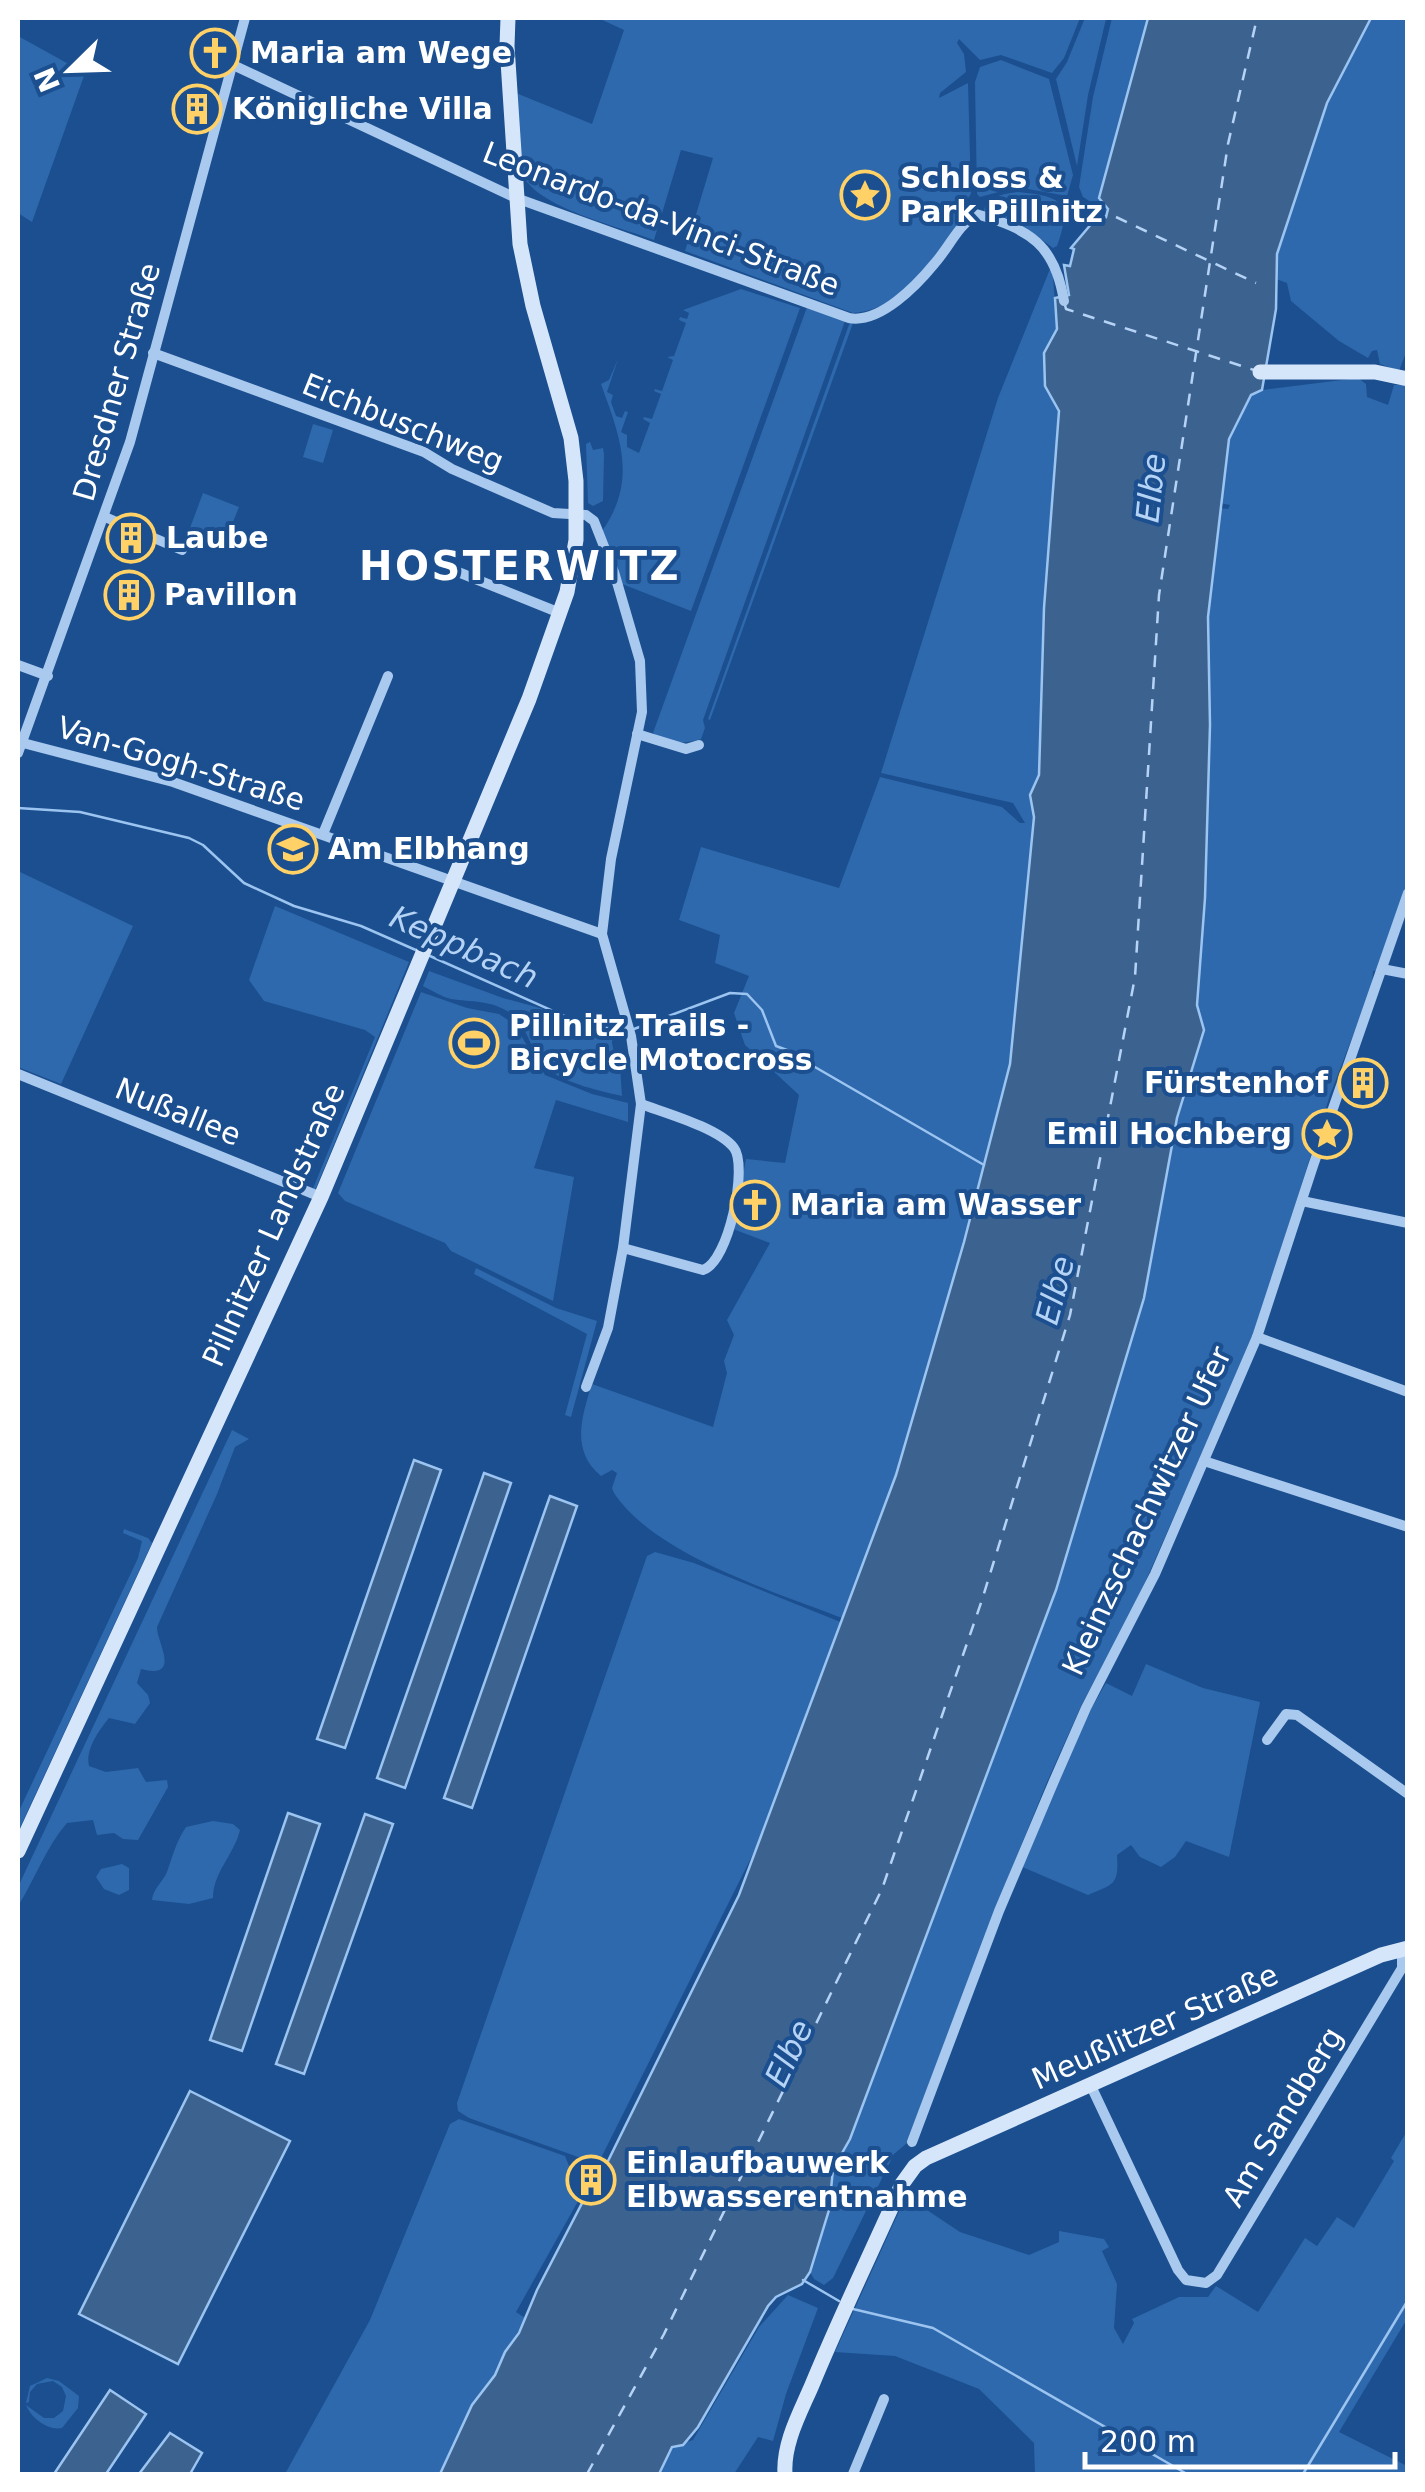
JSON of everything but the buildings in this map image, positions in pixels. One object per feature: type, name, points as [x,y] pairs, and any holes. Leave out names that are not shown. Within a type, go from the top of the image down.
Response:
[{"type":"main road","name":"Pillnitzer Landstraße","points":[[18,1851],[321,1197],[560,613],[574,558],[577,514],[570,438],[520,244],[508,18]]},
{"type":"main road","points":[[1260,372],[1375,372],[1408,380]]},
{"type":"main road","name":"Meußlitzer Straße","points":[[784,2474],[792,2432],[840,2318],[902,2184],[915,2166],[1381,1955],[1405,1949]]},
{"type":"street","name":"Dresdner Straße","points":[[20,748],[130,442],[245,18]]},
{"type":"street","name":"Leonardo-da-Vinci-Straße","points":[[233,65],[516,198],[858,319],[900,297],[976,214],[1004,222],[1044,247],[1060,278],[1064,301]]},
{"type":"street","name":"Eichbuschweg","points":[[154,353],[424,452],[452,470],[554,513],[577,514]]},
{"type":"street","points":[[577,514],[594,520],[614,572],[640,661],[644,698],[611,859],[602,934],[630,1030],[641,1104],[623,1248],[608,1328],[586,1387]]},
{"type":"street","points":[[105,517],[182,550]]},
{"type":"street","points":[[458,572],[560,613]]},
{"type":"street","points":[[18,665],[48,676]]},
{"type":"street","name":"Van-Gogh-Straße","points":[[323,834],[388,676]]},
{"type":"street","points":[[638,734],[686,749],[698,745]]},
{"type":"street","name":"Van-Gogh-Straße","points":[[20,748],[174,782],[602,934]]},
{"type":"street","name":"Kleinzschachwitzer Ufer","points":[[912,2142],[999,1911],[1054,1780],[1086,1708],[1149,1588],[1257,1338],[1408,893]]},
{"type":"street","points":[[1382,969],[1408,974]]},
{"type":"street","name":"Nußallee","points":[[18,1074],[321,1197]]},
{"type":"street","points":[[623,1248],[703,1270],[712,1267],[727,1244],[740,1162],[732,1144],[695,1124],[641,1104]]},
{"type":"street","points":[[1302,1200],[1408,1223]]},
{"type":"street","points":[[1257,1338],[1408,1392]]},
{"type":"street","points":[[1204,1460],[1408,1527]]},
{"type":"street","points":[[1267,1740],[1286,1714],[1297,1715],[1408,1794]]},
{"type":"street","name":"Am Sandberg","points":[[1091,2086],[1182,2277],[1206,2283],[1217,2275],[1402,1968],[1405,1949]]},
{"type":"street","points":[[853,2474],[884,2399]]},
{"type":"shaded area","points":[[598,18],[1080,18],[1064,58],[1052,73],[1001,55],[980,60],[959,39],[966,72],[939,98],[968,83],[971,194],[961,207],[963,217],[930,263],[903,291],[871,310],[853,313],[685,251],[713,158],[681,150],[654,240],[560,206],[530,185],[520,164],[516,93],[592,124],[624,30]]},
{"type":"shaded area","points":[[1085,18],[1106,19],[1077,166],[1056,79]]},
{"type":"shaded area","points":[[1112,18],[1148,18],[1099,197],[1107,212],[1083,197],[1079,187],[1093,97]]},
{"type":"shaded area","points":[[1371,18],[1407,18],[1408,347],[1399,371],[1380,364],[1377,350],[1368,358],[1339,341],[1291,301],[1287,283],[1276,279],[1277,254],[1327,103]]},
{"type":"shaded area","points":[[18,36],[85,73],[32,222],[18,213]]},
{"type":"shaded area","points":[[1001,60],[1049,79],[1073,175],[1067,196],[1017,187],[980,197],[977,194],[975,82],[980,67]]},
{"type":"shaded area","points":[[1017,192],[1044,196],[1060,204],[1064,220],[1057,246],[1053,248],[1018,222],[984,211],[992,199]]},
{"type":"shaded area","points":[[1052,264],[1057,329],[1044,353],[1045,386],[1059,411],[1044,608],[1039,776],[1030,795],[1034,817],[1010,1064],[964,1242],[896,1475],[845,1619],[719,1570],[658,1535],[614,1493],[617,1473],[612,1470],[601,1476],[585,1456],[582,1421],[592,1384],[713,1427],[727,1373],[724,1361],[734,1335],[727,1320],[770,1243],[733,1229],[746,1159],[785,1163],[799,1095],[745,1045],[734,1013],[749,976],[715,963],[720,935],[679,920],[701,847],[839,888],[880,777],[1002,807],[1025,823],[1013,803],[881,773],[998,398]]},
{"type":"shaded area","points":[[741,289],[800,308],[691,611],[622,584],[602,531],[620,494],[623,476],[619,440],[601,384],[609,380],[618,359],[607,392],[613,395],[616,416],[622,418],[628,412],[621,432],[627,435],[627,447],[639,453],[650,423],[643,419],[652,419],[661,394],[654,391],[662,391],[673,360],[667,357],[674,356],[686,323],[679,320],[687,319],[689,313],[683,310]]},
{"type":"shaded area","points":[[807,307],[845,321],[703,720],[701,739],[665,740],[653,733]]},
{"type":"shaded area","points":[[850,322],[853,323],[710,720],[708,719]]},
{"type":"shaded area","points":[[1358,378],[1366,384],[1367,397],[1388,405],[1394,385],[1407,385],[1407,882],[1379,970],[1373,971],[1372,986],[1330,1095],[1253,1337],[1132,1612],[1082,1704],[1047,1782],[994,1912],[913,2138],[894,2154],[833,2278],[824,2285],[810,2272],[829,2210],[833,2169],[850,2139],[1056,1590],[1144,1298],[1177,1118],[1204,1030],[1197,1005],[1205,898],[1210,725],[1208,617],[1219,508],[1228,509],[1230,505],[1220,503],[1229,439],[1251,395],[1262,390]]},
{"type":"shaded area","points":[[313,424],[333,430],[323,463],[303,457]]},
{"type":"shaded area","points":[[590,442],[593,450],[603,448],[604,454],[603,501],[593,506],[588,503],[586,444]]},
{"type":"shaded area","points":[[203,493],[239,507],[222,549],[187,536]]},
{"type":"shaded area","points":[[18,871],[133,926],[61,1084],[18,1067]]},
{"type":"shaded area","points":[[275,906],[409,962],[312,1191],[375,1037],[365,1030],[264,1001],[249,980]]},
{"type":"shaded area","points":[[429,971],[503,998],[613,1028],[622,1096],[575,1083],[549,1070],[510,1013],[489,1004],[451,999],[423,986]]},
{"type":"shaded area","points":[[421,992],[499,1014],[514,1024],[545,1075],[628,1103],[628,1122],[556,1100],[534,1168],[574,1177],[553,1301],[451,1251],[445,1243],[345,1201],[338,1193]]},
{"type":"shaded area","points":[[476,1268],[556,1308],[597,1321],[571,1417],[565,1415],[587,1334],[474,1274]]},
{"type":"shaded area","points":[[232,1430],[249,1439],[235,1447],[157,1627],[164,1664],[154,1671],[141,1669],[137,1683],[150,1703],[135,1724],[109,1718],[89,1753],[89,1766],[106,1772],[138,1768],[146,1782],[167,1780],[168,1787],[138,1840],[123,1839],[114,1833],[97,1835],[93,1820],[67,1823],[18,1906],[18,1887]]},
{"type":"shaded area","points":[[124,1529],[152,1543],[18,1832],[18,1813],[138,1558],[142,1541],[123,1533]]},
{"type":"shaded area","points":[[655,1552],[694,1563],[843,1623],[755,1850],[593,2174],[595,2163],[469,2118],[458,2111],[457,2103],[647,1556]]},
{"type":"shaded area","points":[[1146,1664],[1203,1688],[1260,1702],[1229,1857],[1186,1841],[1175,1857],[1161,1867],[1140,1857],[1131,1845],[1117,1855],[1113,1882],[1088,1895],[1020,1866],[1088,1714],[1106,1683],[1132,1696]]},
{"type":"shaded area","points":[[213,1821],[233,1824],[240,1830],[216,1880],[213,1898],[189,1904],[152,1900],[186,1827]]},
{"type":"shaded area","points":[[122,1864],[129,1868],[129,1890],[119,1895],[104,1889],[96,1877],[101,1869]]},
{"type":"shaded area","points":[[459,2119],[565,2156],[574,2178],[587,2185],[516,2312],[525,2318],[497,2372],[472,2405],[439,2474],[285,2474],[370,2320],[450,2124]]},
{"type":"shaded area","points":[[1407,2131],[1407,2319],[1339,2432],[1407,2466],[1407,2474],[1035,2474],[1034,2443],[979,2389],[895,2356],[835,2352],[906,2196],[960,2232],[1029,2255],[1059,2242],[1059,2231],[1104,2239],[1109,2247],[1102,2251],[1117,2284],[1114,2328],[1123,2344],[1134,2323],[1132,2319],[1179,2297],[1208,2297],[1216,2286],[1258,2312],[1305,2238],[1317,2246],[1337,2217],[1354,2228]]},
{"type":"shaded area","points":[[788,2295],[818,2308],[773,2441],[758,2437],[734,2474],[659,2474],[672,2447],[693,2440],[759,2327]]},
{"type":"shaded area","points":[[47,2378],[59,2381],[79,2396],[78,2408],[62,2428],[51,2428],[41,2422],[26,2405],[44,2418],[54,2418],[63,2411],[66,2396],[53,2381],[37,2384],[26,2403],[30,2386]]},
{"type":"water","name":"Elbe","points":[[1148,18],[1371,18],[1327,103],[1277,254],[1276,309],[1262,390],[1251,395],[1229,439],[1208,617],[1210,725],[1205,898],[1197,1005],[1204,1030],[1177,1118],[1144,1298],[1056,1590],[850,2139],[833,2169],[829,2210],[810,2272],[802,2284],[776,2297],[768,2306],[698,2427],[683,2445],[672,2447],[659,2474],[440,2474],[472,2405],[519,2333],[537,2290],[593,2182],[606,2165],[739,1895],[896,1475],[964,1242],[1010,1064],[1034,817],[1030,795],[1039,775],[1044,608],[1059,411],[1045,386],[1044,353],[1057,329],[1055,298],[1069,295],[1064,265],[1070,266],[1074,249],[1071,248],[1098,216],[1106,217],[1108,209],[1099,198]]},
{"type":"water","points":[[414,1460],[441,1470],[345,1748],[317,1739]]},
{"type":"water","points":[[484,1473],[511,1483],[405,1788],[377,1778]]},
{"type":"water","points":[[550,1496],[577,1506],[472,1808],[444,1798]]},
{"type":"water","points":[[288,1813],[320,1824],[242,2051],[210,2040]]},
{"type":"water","points":[[365,1814],[393,1824],[304,2074],[276,2064]]},
{"type":"water","points":[[190,2091],[290,2141],[178,2364],[79,2314]]},
{"type":"water","points":[[110,2390],[146,2414],[106,2474],[54,2474]]},
{"type":"water","points":[[170,2433],[202,2453],[190,2474],[139,2474]]},
{"type":"waterway","name":"Keppbach","points":[[18,808],[80,812],[189,838],[203,845],[244,883],[294,906],[361,926],[418,951]]},
{"type":"waterway","name":"Keppbach","points":[[430,956],[580,1023],[627,1030]]},
{"type":"waterway","name":"Keppbach","points":[[634,1029],[730,993],[747,994],[762,1010],[776,1046],[803,1056],[808,1063],[984,1165]]},
{"type":"waterway","points":[[803,2280],[839,2301]]},
{"type":"waterway","points":[[1303,2474],[1408,2300]]},
{"type":"waterway","points":[[853,2309],[933,2328],[1187,2474]]},
{"type":"ferry route","points":[[587,2474],[664,2334],[882,1889],[982,1600],[1070,1315],[1135,977],[1159,595],[1228,144],[1257,18]]},
{"type":"ferry route","points":[[1116,217],[1256,283]]},
{"type":"ferry route","points":[[1065,305],[1066,309],[1254,370]]},
{"type":"place","name":"Maria am Wege","points":[[215,53]]},
{"type":"place","name":"Königliche Villa","points":[[197,109]]},
{"type":"place","name":"Schloss & Park Pillnitz","points":[[865,195]]},
{"type":"place","name":"Laube","points":[[131,538]]},
{"type":"place","name":"Pavillon","points":[[129,595]]},
{"type":"place","name":"Am Elbhang","points":[[293,849]]},
{"type":"place","name":"Pillnitz Trails - Bicycle Motocross","points":[[474,1043]]},
{"type":"place","name":"Fürstenhof","points":[[1363,1083]]},
{"type":"place","name":"Emil Hochberg","points":[[1327,1134]]},
{"type":"place","name":"Maria am Wasser","points":[[755,1205]]},
{"type":"place","name":"Einlaufbauwerk Elbwasserentnahme","points":[[591,2180]]},
{"type":"district","name":"HOSTERWITZ","points":[[520,566]]}]
